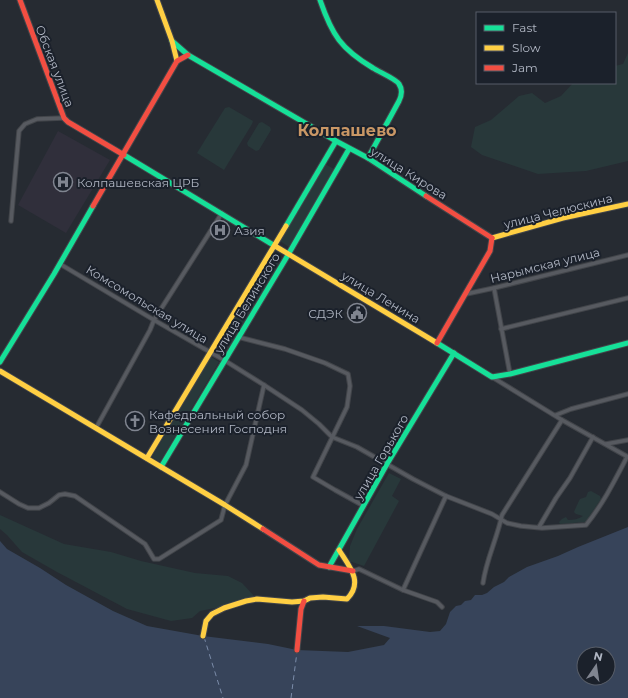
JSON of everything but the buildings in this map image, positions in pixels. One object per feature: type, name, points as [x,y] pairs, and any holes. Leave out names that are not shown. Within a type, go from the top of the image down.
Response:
[{"type":"street","name":"Обская улица","points":[[20,0],[64,118],[68,122],[124,154]]},
{"type":"street","points":[[157,0],[172,41],[177,61]]},
{"type":"street","points":[[320,0],[335,37],[346,49],[359,59],[398,82],[402,88],[402,94],[399,101],[368,158]]},
{"type":"street","name":"улица Кирова","points":[[172,41],[188,55],[349,149],[368,158],[492,238]]},
{"type":"street","points":[[0,362],[60,264],[177,61],[188,55]]},
{"type":"street","points":[[10,221],[19,131],[25,124],[37,119],[64,118]]},
{"type":"street","name":"улица Белинского","points":[[146,458],[336,141]]},
{"type":"street","name":"улица Белинского","points":[[161,467],[289,253],[349,149]]},
{"type":"street","name":"улица Ленина","points":[[124,154],[454,353],[562,420],[627,457]]},
{"type":"street","name":"улица Челюскина","points":[[492,238],[563,218],[628,204]]},
{"type":"street","points":[[96,428],[150,330],[154,320],[222,213]]},
{"type":"street","points":[[437,343],[490,251],[492,238]]},
{"type":"street","name":"Нарымская улица","points":[[466,294],[628,255]]},
{"type":"street","name":"Комсомольская улица","points":[[60,264],[264,385],[302,410],[332,437],[357,447],[446,496],[492,514],[507,523],[539,527],[586,525],[607,493],[627,457]]},
{"type":"street","points":[[494,288],[510,374]]},
{"type":"street","points":[[501,329],[628,298]]},
{"type":"street","points":[[238,337],[285,349],[312,358],[348,374],[350,386],[347,407],[313,477],[364,506]]},
{"type":"street","points":[[492,377],[510,374],[628,343]]},
{"type":"street","name":"улица Горького","points":[[328,567],[387,464],[454,353]]},
{"type":"street","points":[[0,371],[225,505],[319,565],[353,571],[359,569],[403,590],[436,602],[442,607]]},
{"type":"street","points":[[0,492],[28,508],[39,508],[49,503],[59,495],[65,494],[75,496],[145,544],[154,559],[159,559],[220,520],[225,505],[246,465],[264,385]]},
{"type":"street","points":[[556,415],[571,409],[628,394]]},
{"type":"street","points":[[483,583],[486,566],[502,515],[562,420]]},
{"type":"street","points":[[539,527],[570,478],[593,437]]},
{"type":"street","points":[[606,444],[628,440]]},
{"type":"street","points":[[403,590],[446,496]]},
{"type":"street","points":[[203,636],[206,620],[212,614],[224,608],[257,599],[292,602],[323,597],[347,599],[352,595],[355,580],[353,571],[339,550]]},
{"type":"street","points":[[298,650],[301,609],[304,601]]},
{"type":"shaded area","points":[[628,53],[628,161],[586,171],[538,174],[482,155],[471,147],[475,127],[491,120],[519,96],[532,93],[545,103],[561,96],[572,84],[616,84],[616,66],[623,64]]},
{"type":"shaded area","points":[[229,107],[253,121],[224,170],[197,153],[225,108]]},
{"type":"shaded area","points":[[262,122],[270,127],[271,130],[259,150],[256,151],[248,146],[247,143],[259,123]]},
{"type":"shaded area","name":"Колпашевская ЦРБ","points":[[58,131],[110,160],[66,233],[18,205]]},
{"type":"shaded area","points":[[325,164],[334,169],[289,247],[280,241]]},
{"type":"shaded area","points":[[269,257],[279,263],[223,357],[213,351]]},
{"type":"shaded area","points":[[211,357],[219,362],[160,462],[152,457]]},
{"type":"shaded area","points":[[389,473],[401,479],[392,496],[399,501],[364,566],[349,561],[350,546],[357,529]]},
{"type":"shaded area","points":[[591,491],[600,496],[601,499],[586,522],[560,524],[559,522],[566,517],[570,520],[578,519],[583,516],[574,512],[580,499],[586,497],[588,492]]},
{"type":"shaded area","points":[[0,515],[64,544],[111,552],[141,561],[195,573],[228,576],[242,583],[254,596],[225,606],[200,611],[192,618],[171,621],[127,609],[22,552],[0,529]]},
{"type":"water","points":[[628,527],[628,698],[0,698],[0,541],[7,549],[66,585],[113,611],[147,626],[203,636],[268,644],[297,650],[348,652],[384,645],[390,638],[357,626],[384,626],[430,632],[440,631],[446,624],[450,612],[456,606],[461,605],[465,601],[471,600],[475,595],[487,593],[509,577],[527,567]]},
{"type":"ferry route","points":[[204,637],[223,698]]},
{"type":"ferry route","points":[[291,698],[297,652]]},
{"type":"traffic: fast","points":[[320,0],[329,23],[345,47],[362,61],[395,80],[402,90],[399,101],[368,158]]},
{"type":"traffic: fast","points":[[172,41],[188,55],[368,158],[426,196]]},
{"type":"traffic: fast","points":[[286,226],[336,141]]},
{"type":"traffic: fast","points":[[161,467],[285,260],[349,149]]},
{"type":"traffic: fast","points":[[124,155],[275,246]]},
{"type":"traffic: fast","points":[[0,362],[54,274],[93,206]]},
{"type":"traffic: fast","points":[[437,343],[492,377],[510,374],[628,343]]},
{"type":"traffic: fast","points":[[329,567],[387,464],[454,353]]},
{"type":"traffic: slow","points":[[157,0],[172,41],[177,61]]},
{"type":"traffic: slow","points":[[492,238],[563,218],[628,204]]},
{"type":"traffic: slow","points":[[147,458],[286,226]]},
{"type":"traffic: slow","points":[[275,246],[437,343]]},
{"type":"traffic: slow","points":[[0,371],[263,529]]},
{"type":"traffic: slow","points":[[203,636],[206,621],[212,614],[224,608],[246,601],[257,599],[292,602],[323,597],[347,599],[352,593],[355,580],[350,568],[339,550]]},
{"type":"traffic: jam","points":[[20,0],[64,118],[68,122],[124,155]]},
{"type":"traffic: jam","points":[[93,206],[177,61],[188,55]]},
{"type":"traffic: jam","points":[[426,196],[492,238]]},
{"type":"traffic: jam","points":[[437,343],[490,251],[492,238]]},
{"type":"traffic: jam","points":[[263,529],[319,565],[353,571]]},
{"type":"traffic: jam","points":[[297,650],[301,609],[304,601]]},
{"type":"place","name":"Колпашевская ЦРБ","points":[[63,182]]},
{"type":"place","name":"Азия","points":[[220,230]]},
{"type":"place","name":"СДЭК","points":[[357,313]]},
{"type":"place","name":"Кафедральный собор Вознесения Господня","points":[[135,421]]},
{"type":"district","name":"Колпашево","points":[[347,130]]}]
